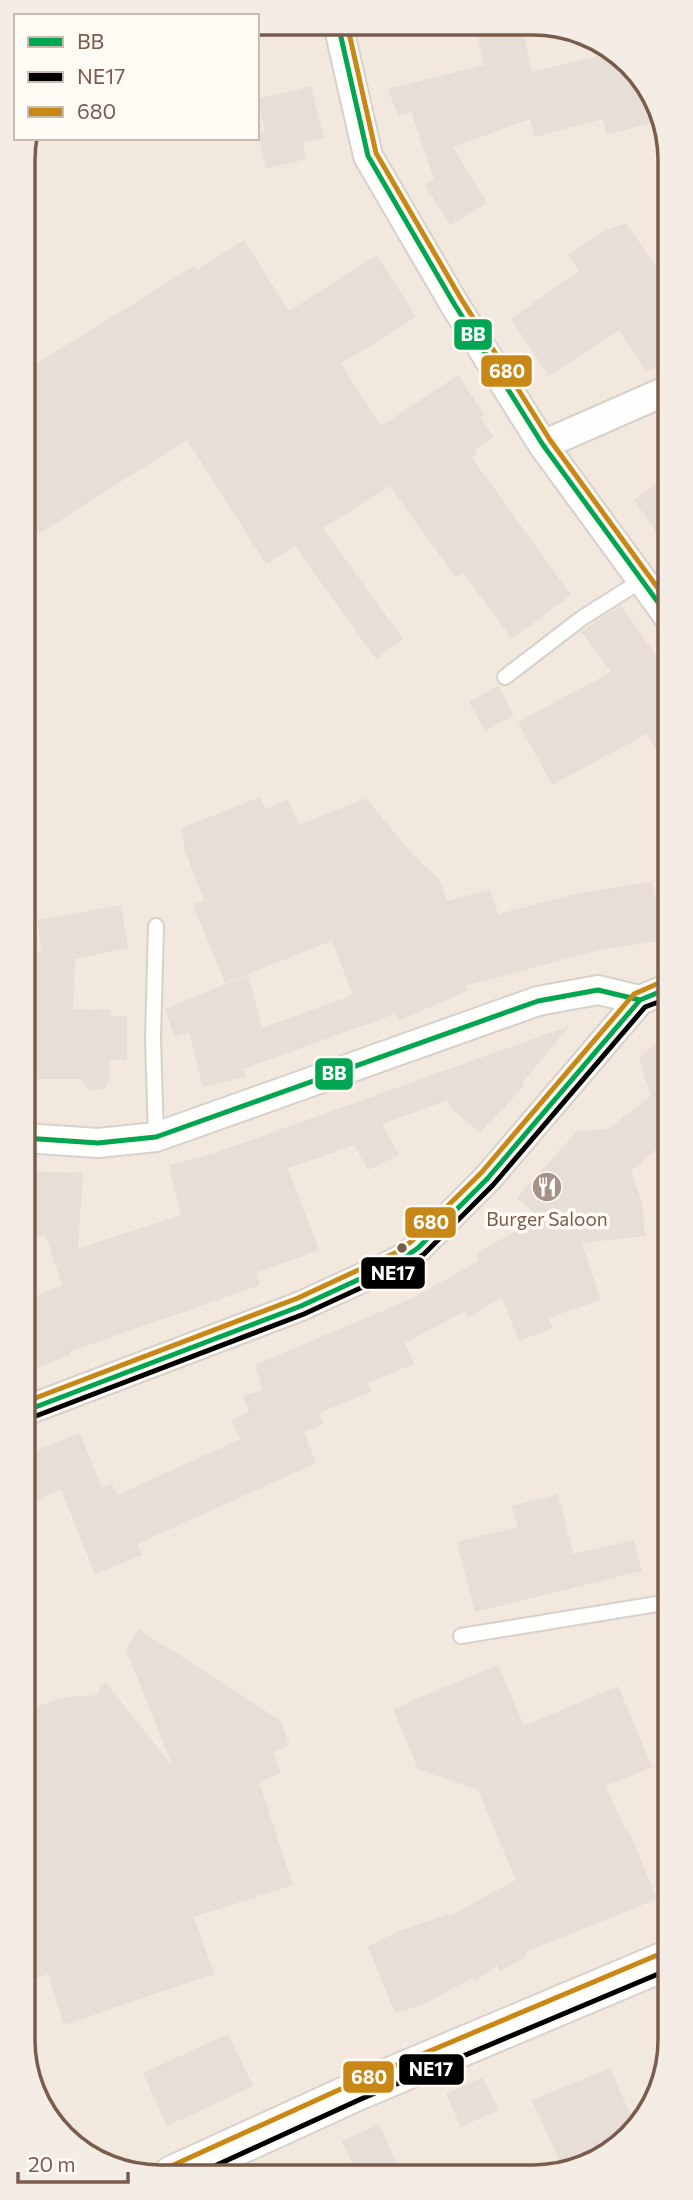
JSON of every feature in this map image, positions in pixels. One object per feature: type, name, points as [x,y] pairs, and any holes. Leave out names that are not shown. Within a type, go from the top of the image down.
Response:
[{"type":"main road","points":[[195,2165],[357,2091],[658,1964]]},
{"type":"street","points":[[340,35],[368,156],[453,302],[543,445],[658,602]]},
{"type":"street","points":[[543,445],[658,394]]},
{"type":"street","points":[[35,1139],[98,1143],[156,1138],[538,1001],[598,990],[640,1000]]},
{"type":"street","points":[[35,1407],[301,1306],[399,1261],[418,1248],[487,1179],[640,1000],[658,993]]},
{"type":"lane","points":[[505,677],[582,618],[642,580]]},
{"type":"lane","points":[[156,926],[153,1039],[156,1138]]},
{"type":"lane","points":[[461,1636],[658,1604]]},
{"type":"shaded area","points":[[259,35],[558,37],[589,48],[622,71],[645,104],[656,135],[658,2049],[649,2088],[627,2123],[596,2148],[558,2163],[135,2163],[104,2152],[71,2129],[48,2096],[37,2065],[37,140],[259,140]]},
{"type":"building","points":[[477,35],[525,35],[531,72],[601,55],[622,71],[632,84],[645,104],[652,123],[607,135],[603,119],[535,137],[530,119],[453,147],[487,203],[450,225],[425,185],[434,179],[411,112],[398,116],[388,89],[484,65]]},
{"type":"building","points":[[311,86],[324,138],[303,143],[306,159],[266,169],[259,138],[259,133],[265,131],[259,99]]},
{"type":"building","points":[[626,223],[658,270],[658,366],[646,371],[619,330],[549,376],[511,319],[579,271],[568,255],[604,231]]},
{"type":"building","points":[[244,240],[289,311],[377,255],[416,317],[341,364],[381,426],[458,375],[484,414],[480,417],[494,437],[475,449],[477,454],[472,458],[571,595],[512,639],[463,573],[456,578],[390,486],[323,528],[403,639],[376,659],[295,546],[266,564],[187,440],[35,536],[35,365],[194,266],[197,270]]},
{"type":"building","points":[[658,483],[658,535],[634,500]]},
{"type":"building","points":[[620,605],[658,658],[658,752],[647,734],[552,785],[518,722],[611,672],[581,632]]},
{"type":"building","points":[[498,686],[514,715],[485,731],[469,702]]},
{"type":"building","points":[[260,797],[265,809],[288,800],[299,825],[366,798],[414,856],[440,880],[447,901],[490,890],[498,914],[585,892],[652,882],[658,907],[658,941],[603,949],[465,986],[467,991],[398,1021],[395,1014],[243,1069],[246,1077],[203,1087],[189,1032],[174,1037],[165,1009],[248,975],[262,1028],[353,995],[332,941],[225,983],[193,905],[204,900],[185,851],[182,828]]},
{"type":"building","points":[[121,905],[128,948],[75,959],[73,1009],[111,1010],[111,1016],[127,1016],[127,1060],[110,1060],[110,1079],[104,1089],[88,1090],[81,1079],[35,1079],[35,952],[42,951],[37,920]]},
{"type":"building","points":[[569,1026],[522,1083],[524,1086],[480,1133],[451,1108],[448,1100],[382,1124],[399,1155],[368,1170],[354,1145],[288,1168],[319,1250],[256,1273],[260,1285],[69,1352],[70,1355],[35,1369],[35,1296],[62,1285],[46,1236],[35,1236],[35,1171],[83,1173],[78,1249],[181,1215],[169,1165],[215,1153]]},
{"type":"building","points":[[658,1042],[658,1148],[631,1171],[642,1203],[645,1236],[582,1243],[601,1300],[548,1318],[553,1328],[519,1341],[502,1298],[468,1317],[465,1311],[405,1343],[414,1364],[368,1383],[371,1392],[319,1413],[323,1424],[304,1432],[316,1463],[137,1544],[142,1555],[95,1574],[61,1489],[35,1501],[35,1451],[80,1433],[102,1488],[112,1484],[117,1495],[241,1439],[231,1420],[249,1412],[243,1396],[263,1390],[255,1365],[415,1297],[480,1260],[476,1253],[540,1218],[517,1198],[577,1131],[608,1129],[651,1096],[639,1058]]},
{"type":"building","points":[[558,1494],[573,1554],[634,1540],[642,1571],[475,1612],[457,1542],[518,1527],[512,1506]]},
{"type":"building","points":[[138,1629],[280,1720],[290,1745],[273,1752],[281,1773],[259,1782],[293,1885],[194,1917],[214,1974],[64,2025],[48,1974],[35,1979],[35,1707],[65,1697],[97,1695],[105,1682],[173,1767],[126,1650]]},
{"type":"building","points":[[498,1665],[524,1726],[618,1686],[652,1767],[606,1786],[624,1827],[631,1836],[657,1899],[525,1952],[526,1957],[499,1972],[497,1965],[474,1982],[473,1978],[422,2005],[395,2013],[368,1947],[396,1932],[448,1914],[450,1916],[516,1880],[478,1790],[418,1769],[393,1709]]},
{"type":"building","points":[[228,2034],[253,2086],[167,2126],[143,2073]]},
{"type":"building","points":[[610,2068],[631,2117],[605,2142],[560,2162],[532,2100]]},
{"type":"building","points":[[483,2077],[498,2110],[461,2127],[446,2094]]},
{"type":"building","points":[[379,2124],[397,2165],[353,2165],[342,2141]]},
{"type":"transit line","name":"BB","points":[[340,35],[368,156],[453,302],[543,445],[658,602]]},
{"type":"transit line","name":"680","points":[[349,35],[376,153],[460,297],[550,440],[658,588]]},
{"type":"transit line","name":"680","points":[[35,1398],[298,1298],[395,1253],[412,1241],[481,1173],[634,994],[658,984]]},
{"type":"transit line","name":"BB","points":[[35,1139],[98,1143],[156,1137],[538,1001],[598,990],[640,1000]]},
{"type":"transit line","name":"BB","points":[[35,1407],[301,1306],[399,1261],[418,1248],[487,1179],[640,1000],[658,993]]},
{"type":"transit line","name":"NE17","points":[[35,1416],[304,1314],[404,1268],[424,1254],[493,1185],[645,1007],[658,1002]]},
{"type":"transit line","name":"680","points":[[173,2165],[354,2083],[658,1955]]},
{"type":"transit line","name":"NE17","points":[[217,2165],[361,2099],[658,1974]]},
{"type":"place","name":"Burger Saloon","points":[[547,1187]]}]
